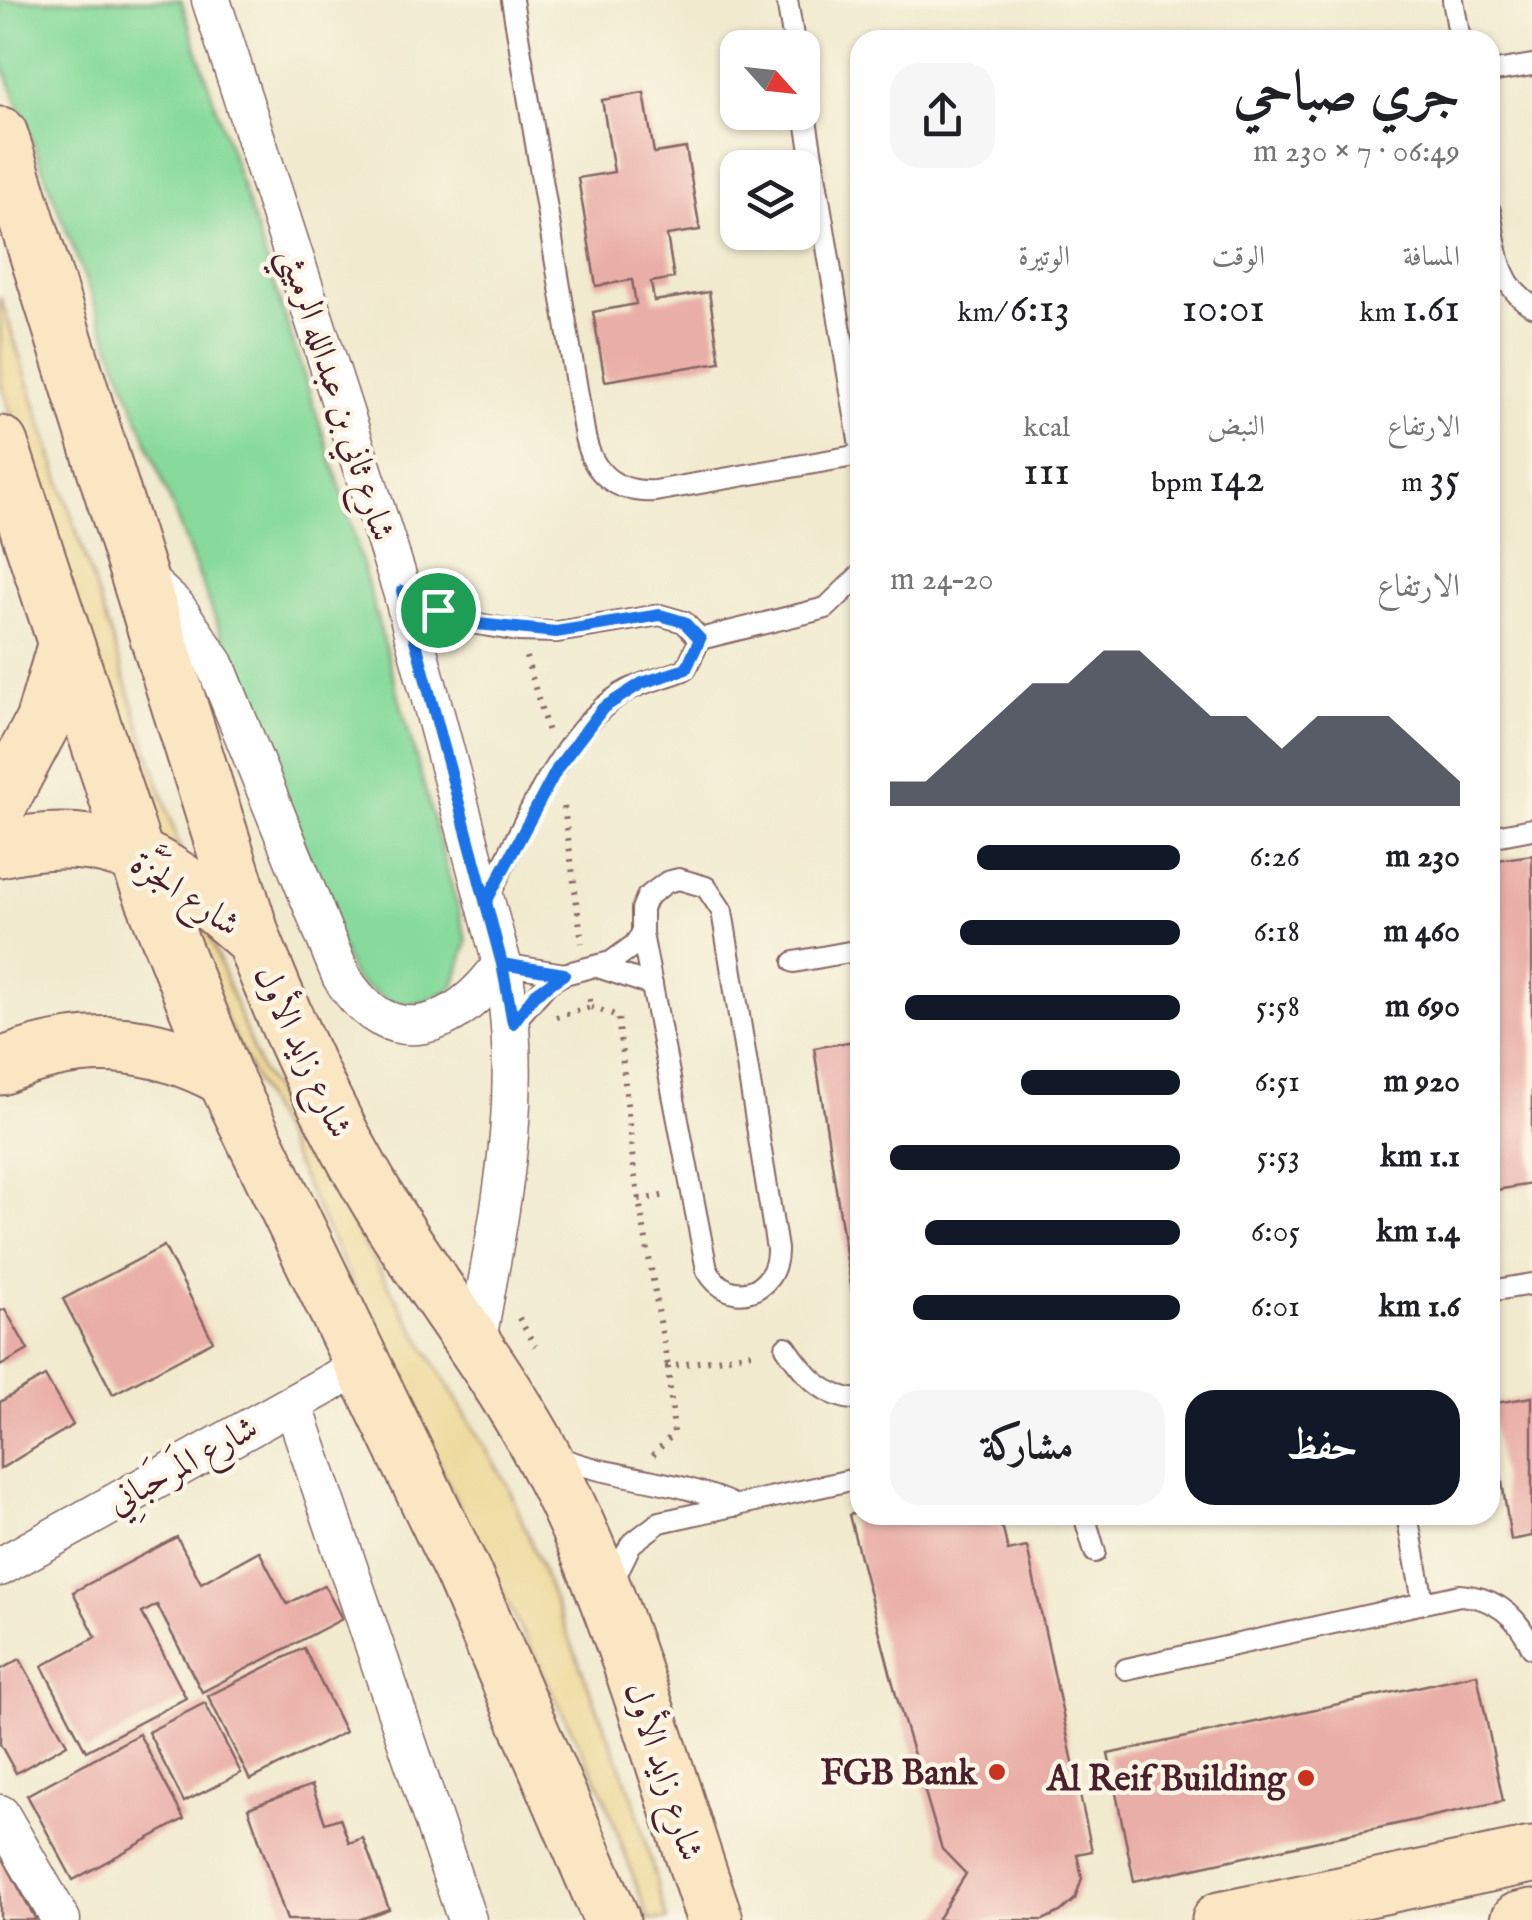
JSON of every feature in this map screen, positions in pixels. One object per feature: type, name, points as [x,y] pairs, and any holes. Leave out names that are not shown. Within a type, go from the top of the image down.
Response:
[{"type":"main road","name":"شارع زايد الأول","points":[[0,134],[254,940],[290,1030],[350,1151],[389,1218],[535,1442],[609,1600],[715,1920]]},
{"type":"main road","points":[[0,444],[135,852],[224,1078],[364,1364],[522,1702],[612,1920]]},
{"type":"main road","points":[[0,803],[43,722],[65,646]]},
{"type":"main road","name":"شارع الجَزَّة","points":[[0,849],[63,842],[135,852],[197,892],[254,940]]},
{"type":"main road","points":[[0,1066],[69,1044],[107,1042],[168,1052],[224,1078]]},
{"type":"main road","points":[[690,1850],[726,1896],[753,1920]]},
{"type":"main road","points":[[1220,1920],[1532,1855]]},
{"type":"main road","points":[[1518,1920],[1532,1917]]},
{"type":"street","name":"شارع ثاني بن عبدالله الرميثي","points":[[211,0],[402,591],[502,964],[513,1023],[512,1132],[476,1346]]},
{"type":"street","points":[[138,573],[176,607],[215,664],[341,976],[354,998],[385,1019],[403,1024],[440,1022],[474,1001],[502,964]]},
{"type":"street","name":"شارع المَرحَبانِي","points":[[0,1567],[364,1364]]},
{"type":"street","points":[[292,1404],[467,1920]]},
{"type":"street","points":[[0,1814],[62,1920]]},
{"type":"lane","points":[[512,0],[586,437],[596,468],[622,488],[655,492],[850,457]]},
{"type":"lane","points":[[787,0],[791,30]]},
{"type":"lane","points":[[1453,0],[1458,30]]},
{"type":"lane","points":[[1500,70],[1532,65]]},
{"type":"lane","points":[[808,130],[850,386]]},
{"type":"lane","points":[[1500,263],[1502,273],[1519,298],[1532,306]]},
{"type":"lane","points":[[700,639],[826,608],[850,585]]},
{"type":"lane","points":[[402,591],[464,619],[518,630],[556,632],[660,615],[684,622],[700,639]]},
{"type":"lane","points":[[486,902],[532,810],[588,724],[621,694],[686,669],[700,639]]},
{"type":"lane","points":[[1500,835],[1532,829]]},
{"type":"lane","points":[[693,881],[706,887],[722,910],[777,1249],[774,1273],[767,1283],[746,1294],[722,1289],[707,1270],[642,934],[642,909],[656,888],[666,882],[693,881]]},
{"type":"lane","points":[[502,964],[564,974],[598,967],[624,954],[642,934]]},
{"type":"lane","points":[[794,962],[850,952]]},
{"type":"lane","points":[[598,967],[652,985]]},
{"type":"lane","points":[[513,1023],[534,995],[564,974]]},
{"type":"lane","points":[[1500,1289],[1532,1284]]},
{"type":"lane","points":[[786,1347],[817,1386],[850,1398]]},
{"type":"lane","points":[[535,1442],[552,1454],[603,1472],[680,1485],[738,1506]]},
{"type":"lane","points":[[609,1600],[620,1561],[647,1531],[675,1517],[850,1480]]},
{"type":"lane","points":[[1087,1525],[1095,1552]]},
{"type":"lane","points":[[1410,1525],[1423,1601]]},
{"type":"lane","points":[[1126,1670],[1460,1594],[1490,1601],[1516,1621],[1532,1648]]},
{"type":"path","points":[[591,1007],[618,1016],[634,1171],[668,1368],[674,1433],[649,1459]]},
{"type":"path","points":[[668,1368],[786,1347]]},
{"type":"green space","points":[[0,0],[181,0],[341,489],[467,941],[454,987],[438,996],[413,1004],[392,1002],[353,978],[0,57]]},
{"type":"sand","points":[[0,296],[202,916],[260,1069],[509,1488],[633,1797],[667,1920],[649,1920],[602,1790],[468,1525],[183,929],[0,381]]},
{"type":"building","points":[[644,93],[654,153],[686,148],[700,230],[667,235],[674,278],[651,282],[654,301],[709,292],[720,362],[605,381],[593,312],[636,304],[632,280],[596,286],[578,178],[614,172],[602,100]]},
{"type":"building","points":[[1532,855],[1532,1184],[1500,1189],[1500,860]]},
{"type":"building","points":[[850,1042],[850,1279],[814,1048]]},
{"type":"building","points":[[164,1246],[213,1341],[113,1394],[63,1299]]},
{"type":"building","points":[[5,1309],[28,1350],[0,1366],[0,1311]]},
{"type":"building","points":[[45,1376],[73,1425],[0,1469],[0,1402]]},
{"type":"building","points":[[1532,1397],[1532,1536],[1511,1540],[1500,1469],[1500,1402]]},
{"type":"building","name":"FGB Bank","points":[[852,1525],[998,1525],[1003,1529],[1008,1551],[1027,1547],[1092,1851],[1077,1854],[1082,1878],[1075,1899],[1060,1912],[1043,1920],[937,1920],[966,1874],[942,1849]]},
{"type":"building","points":[[177,1537],[201,1583],[259,1551],[287,1604],[324,1585],[342,1619],[202,1692],[157,1605],[142,1613],[186,1698],[86,1751],[42,1666],[96,1637],[73,1592]]},
{"type":"building","points":[[304,1648],[345,1732],[250,1780],[208,1696]]},
{"type":"building","points":[[20,1659],[67,1744],[16,1773],[0,1744],[0,1670]]},
{"type":"building","name":"Al Reif Building","points":[[1477,1674],[1503,1801],[1134,1881],[1108,1754]]},
{"type":"building","points":[[205,1703],[241,1773],[184,1802],[148,1732]]},
{"type":"building","points":[[139,1734],[184,1819],[73,1880],[27,1795]]},
{"type":"building","points":[[312,1785],[325,1823],[340,1818],[349,1843],[363,1838],[389,1909],[358,1920],[287,1920],[248,1808]]},
{"type":"building","points":[[0,1853],[36,1920],[0,1920]]},
{"type":"place","name":"FGB Bank","points":[[997,1772]]},
{"type":"place","name":"Al Reif Building","points":[[1306,1778]]},
{"type":"route","points":[[438,610],[402,591],[502,964],[513,1023],[534,995],[564,974],[502,964],[486,902],[508,856],[558,767],[588,724],[621,694],[686,669],[700,639],[684,622],[660,615],[556,632],[478,624],[438,610]]}]
